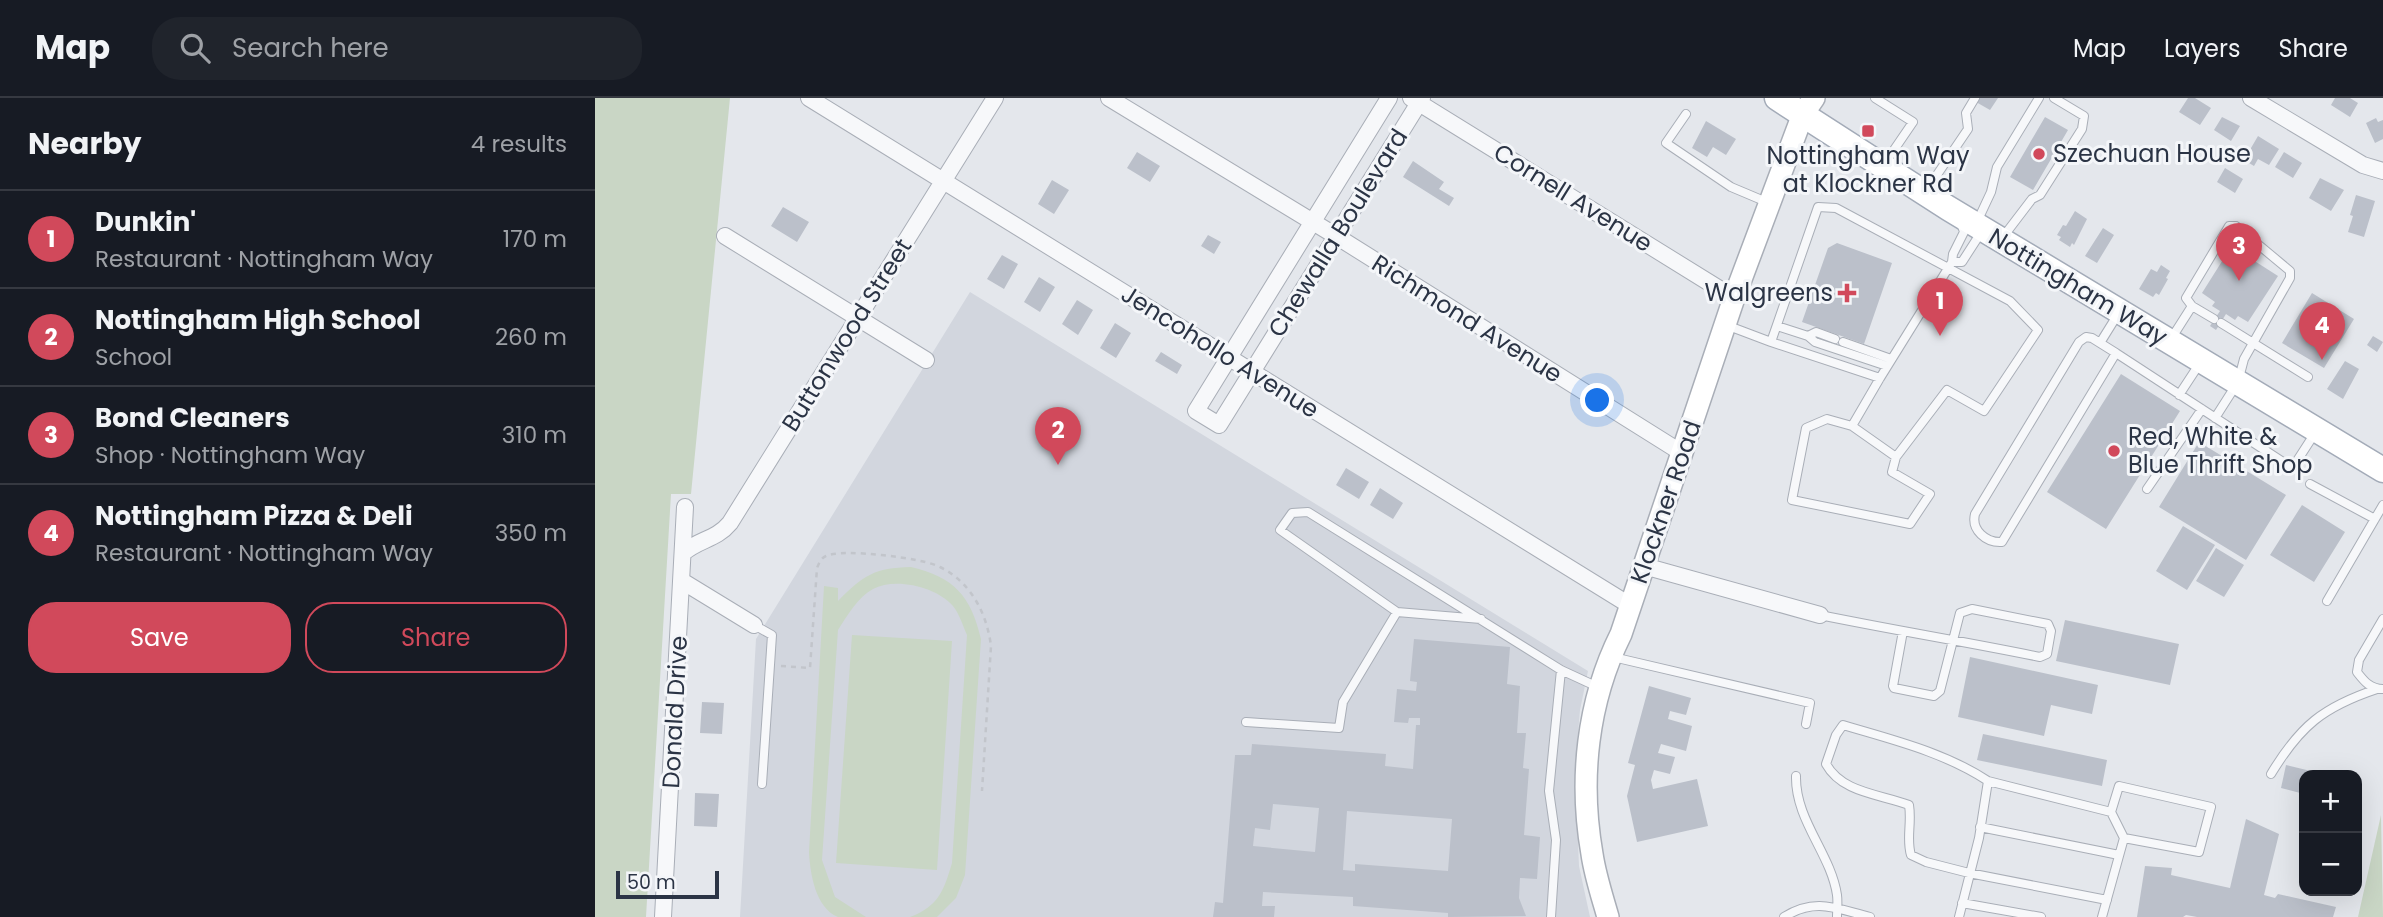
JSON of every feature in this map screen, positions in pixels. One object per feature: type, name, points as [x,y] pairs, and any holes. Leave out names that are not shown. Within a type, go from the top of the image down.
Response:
[{"type":"main road","name":"Nottingham Way","points":[[1777,98],[1808,106],[1883,166],[1924,193],[2382,467]]},
{"type":"main road","name":"Klockner Road","points":[[1608,917],[1592,856],[1587,808],[1589,735],[1600,688],[1631,606],[1734,298],[1808,106]]},
{"type":"street","name":"Jencohollo Avenue","points":[[809,98],[1631,606]]},
{"type":"street","name":"Buttonwood Street","points":[[683,553],[694,544],[715,537],[730,523],[995,98]]},
{"type":"street","name":"Richmond Avenue","points":[[1109,98],[1336,236],[1682,453]]},
{"type":"street","name":"Chewalla Boulevard","points":[[1389,98],[1196,411],[1219,425],[1417,100]]},
{"type":"street","points":[[2251,98],[2363,166],[2383,171]]},
{"type":"street","name":"Cornell Avenue","points":[[1417,100],[1734,298]]},
{"type":"street","points":[[725,236],[926,360]]},
{"type":"street","name":"Donald Drive","points":[[663,917],[685,507]]},
{"type":"street","points":[[1644,566],[1820,614]]},
{"type":"street","points":[[682,581],[754,625]]},
{"type":"lane","points":[[1875,98],[1913,122],[1883,166]]},
{"type":"lane","points":[[1924,193],[1968,129],[1966,114],[1975,98]]},
{"type":"lane","points":[[1950,265],[1962,262],[1979,227],[1997,167],[2039,98]]},
{"type":"lane","points":[[1852,426],[1950,265],[1952,254],[1964,232],[2040,195],[2082,129],[2084,116],[2054,98]]},
{"type":"lane","points":[[1686,114],[1666,144],[1731,187],[1769,203]]},
{"type":"lane","points":[[1771,342],[1818,207],[1836,208],[1950,265],[2010,300],[2038,330],[1985,411],[1947,390],[1896,457],[1892,472],[1930,494],[1910,524],[1792,500],[1806,428],[1827,419],[1852,426],[1896,457]]},
{"type":"lane","points":[[2215,418],[2238,382],[2244,359],[2253,344],[2290,278],[2290,271],[2236,226],[2229,226],[2186,298],[2192,306],[2253,344],[2308,377]]},
{"type":"lane","points":[[2170,342],[2192,306]]},
{"type":"lane","points":[[2100,344],[2120,311]]},
{"type":"lane","points":[[1726,325],[1880,378]]},
{"type":"lane","points":[[1777,326],[1808,336],[1815,342],[1889,362]]},
{"type":"lane","points":[[1808,336],[1816,332],[1889,362]]},
{"type":"lane","points":[[2116,353],[2002,542],[1996,543],[1985,537],[1976,530],[1973,520],[1975,514],[2079,342],[2086,337],[2116,353],[2289,466],[2295,464],[2317,430]]},
{"type":"lane","points":[[2179,395],[2202,361]]},
{"type":"lane","points":[[2147,489],[2201,409]]},
{"type":"lane","points":[[2310,484],[2375,519]]},
{"type":"lane","points":[[2327,601],[2383,505]]},
{"type":"lane","points":[[1482,620],[1397,612],[1280,530],[1292,513],[1308,512],[1482,620],[1561,670],[1600,688]]},
{"type":"lane","points":[[1820,614],[1903,631],[1954,640],[2040,657],[2047,654],[2051,631],[2048,624],[1972,609],[1960,612],[1954,640],[1940,691],[1934,696],[1893,686],[1903,631]]},
{"type":"lane","points":[[1246,722],[1339,728],[1343,702],[1397,612]]},
{"type":"lane","points":[[2380,689],[2365,683],[2357,672],[2359,660],[2383,619]]},
{"type":"lane","points":[[754,625],[772,635],[762,783]]},
{"type":"lane","points":[[1610,657],[1810,702],[1806,724]]},
{"type":"lane","points":[[1551,917],[1556,840],[1549,791],[1561,670]]},
{"type":"lane","points":[[2271,774],[2288,746],[2328,710],[2351,698],[2380,689]]},
{"type":"lane","points":[[2107,900],[1969,873],[1910,855],[1909,804],[1849,786],[1833,776],[1826,764],[1836,735],[1843,725],[1945,757],[1966,766],[1988,781],[2111,812]]},
{"type":"lane","points":[[1796,776],[1798,800],[1832,876],[1837,895],[1837,913]]},
{"type":"lane","points":[[1959,917],[1988,781]]},
{"type":"lane","points":[[2102,917],[2124,838],[2111,812],[2119,786],[2211,807],[2199,852],[2124,838]]},
{"type":"lane","points":[[1980,827],[2119,855]]},
{"type":"lane","points":[[1962,903],[2041,917]]},
{"type":"lane","points":[[1784,917],[1794,911],[1823,904],[1837,913],[1870,917]]},
{"type":"path","points":[[770,665],[810,668],[817,568],[820,561],[827,556],[838,553],[901,557],[941,567],[972,593],[989,630],[991,646],[982,790]]},
{"type":"shaded area","points":[[970,292],[1588,671],[1580,710],[1575,768],[1579,866],[1590,917],[740,917],[756,639]]},
{"type":"green space","points":[[595,98],[730,98],[691,494],[671,494],[646,917],[595,917]]},
{"type":"green space","points":[[911,567],[939,576],[958,591],[972,611],[981,639],[965,875],[956,898],[937,917],[910,917],[928,908],[939,896],[952,863],[967,635],[955,609],[946,599],[915,586],[882,586],[862,597],[838,630],[822,860],[835,897],[866,917],[838,917],[824,906],[819,898],[809,852],[824,586],[838,588],[838,601],[863,579],[878,571]]},
{"type":"green space","points":[[852,635],[952,641],[937,870],[836,863]]},
{"type":"green space","points":[[2381,815],[2383,917],[2358,917]]},
{"type":"building","points":[[1979,98],[1998,98],[1990,110],[1976,102]]},
{"type":"building","points":[[2188,98],[2195,98],[2211,108],[2200,125],[2179,112]]},
{"type":"building","points":[[2335,98],[2350,98],[2358,103],[2350,117],[2331,105]]},
{"type":"building","name":"Szechuan House","points":[[2045,117],[2068,130],[2033,190],[2010,177]]},
{"type":"building","points":[[2222,117],[2240,126],[2231,141],[2214,130]]},
{"type":"building","points":[[2376,118],[2378,122],[2383,120],[2383,139],[2375,143],[2366,123]]},
{"type":"building","points":[[1706,121],[1736,139],[1726,155],[1713,147],[1707,157],[1692,148]]},
{"type":"building","points":[[2258,136],[2279,149],[2269,165],[2258,159],[2254,166],[2244,160]]},
{"type":"building","points":[[1137,152],[1160,166],[1150,182],[1127,168]]},
{"type":"building","points":[[2284,152],[2302,163],[2293,178],[2275,167]]},
{"type":"building","points":[[1413,161],[1444,182],[1439,189],[1454,198],[1449,206],[1403,177]]},
{"type":"building","points":[[2225,168],[2243,179],[2235,193],[2217,182]]},
{"type":"building","points":[[2320,178],[2344,190],[2331,211],[2309,198]]},
{"type":"building","points":[[1052,180],[1069,190],[1054,214],[1038,204]]},
{"type":"building","points":[[2356,195],[2375,201],[2364,237],[2348,232]]},
{"type":"building","points":[[783,207],[809,222],[797,242],[771,226]]},
{"type":"building","points":[[2075,211],[2087,219],[2074,245],[2072,243],[2070,247],[2059,240],[2061,237],[2057,235]]},
{"type":"building","points":[[2103,228],[2114,235],[2097,263],[2085,256]]},
{"type":"building","points":[[1208,235],[1221,242],[1214,254],[1201,246]]},
{"type":"building","points":[[2236,239],[2258,253],[2253,260],[2278,276],[2248,322],[2238,316],[2235,320],[2226,314],[2216,330],[2210,326],[2220,311],[2212,306],[2215,302],[2202,293]]},
{"type":"building","name":"Walgreens","points":[[1837,243],[1892,263],[1864,344],[1802,322],[1828,248]]},
{"type":"building","points":[[1002,255],[1018,264],[1004,289],[987,279]]},
{"type":"building","points":[[2161,265],[2170,271],[2166,278],[2168,279],[2159,295],[2156,293],[2153,297],[2139,289],[2151,269],[2157,272]]},
{"type":"building","points":[[1039,277],[1055,287],[1040,312],[1024,302]]},
{"type":"building","points":[[2312,293],[2354,319],[2324,368],[2282,343]]},
{"type":"building","points":[[1077,300],[1093,310],[1078,335],[1062,324]]},
{"type":"building","points":[[1115,323],[1131,333],[1116,358],[1100,348]]},
{"type":"building","points":[[2373,336],[2383,342],[2377,352],[2367,345]]},
{"type":"building","points":[[1161,352],[1182,365],[1177,374],[1155,361]]},
{"type":"building","points":[[2345,361],[2359,369],[2343,399],[2327,389]]},
{"type":"building","name":"Red, White & Blue Thrift Shop","points":[[2121,374],[2180,411],[2106,529],[2047,492]]},
{"type":"building","points":[[2199,442],[2286,495],[2246,560],[2159,507]]},
{"type":"building","points":[[1346,468],[1369,482],[1359,499],[1336,485]]},
{"type":"building","points":[[1380,488],[1403,503],[1393,519],[1370,505]]},
{"type":"building","points":[[2302,505],[2345,532],[2314,582],[2270,555]]},
{"type":"building","points":[[2183,526],[2215,545],[2187,590],[2156,571]]},
{"type":"building","points":[[2216,548],[2244,565],[2224,597],[2196,581]]},
{"type":"building","points":[[2065,620],[2179,644],[2170,685],[2056,661]]},
{"type":"building","points":[[1414,639],[1510,647],[1507,684],[1520,686],[1517,733],[1526,733],[1523,768],[1529,769],[1524,835],[1540,837],[1537,879],[1520,878],[1519,898],[1526,916],[1448,917],[1448,913],[1353,906],[1353,897],[1263,892],[1262,906],[1275,906],[1274,917],[1213,917],[1215,902],[1223,903],[1235,755],[1251,755],[1252,744],[1386,754],[1385,766],[1413,769],[1416,725],[1420,725],[1420,718],[1409,718],[1408,723],[1394,722],[1397,689],[1416,691],[1417,682],[1410,681]],"holes":[[[1273,804],[1319,808],[1315,852],[1253,846],[1255,828],[1270,830]],[[1347,811],[1452,819],[1448,871],[1355,864],[1355,871],[1343,870]]]},
{"type":"building","points":[[1970,657],[2098,685],[2092,714],[2051,705],[2044,736],[1958,717]]},
{"type":"building","points":[[1649,686],[1691,698],[1686,715],[1670,711],[1668,719],[1692,726],[1686,751],[1661,744],[1658,753],[1675,757],[1670,774],[1654,770],[1651,780],[1653,789],[1697,779],[1708,826],[1637,842],[1627,796],[1635,765],[1628,763]]},
{"type":"building","points":[[702,702],[724,703],[722,734],[700,733]]},
{"type":"building","points":[[1983,734],[2107,760],[2102,786],[1977,760]]},
{"type":"building","points":[[2286,765],[2307,770],[2299,770],[2299,793],[2281,788]]},
{"type":"building","points":[[695,793],[719,794],[717,827],[694,826]]},
{"type":"building","points":[[2246,819],[2279,834],[2264,895],[2275,898],[2278,894],[2336,907],[2333,917],[2137,917],[2145,866],[2172,868],[2171,875],[2230,888]]},
{"type":"place","name":"Nottingham Way at Klockner Rd","points":[[1868,131]]},
{"type":"place","name":"Szechuan House","points":[[2039,154]]},
{"type":"place","name":"Bond Cleaners","points":[[2239,281]]},
{"type":"place","name":"Walgreens","points":[[1847,293]]},
{"type":"place","name":"Dunkin'","points":[[1940,336]]},
{"type":"place","name":"Nottingham Pizza & Deli","points":[[2322,360]]},
{"type":"place","name":"Red, White & Blue Thrift Shop","points":[[2114,451]]},
{"type":"place","name":"Nottingham High School","points":[[1058,465]]}]
